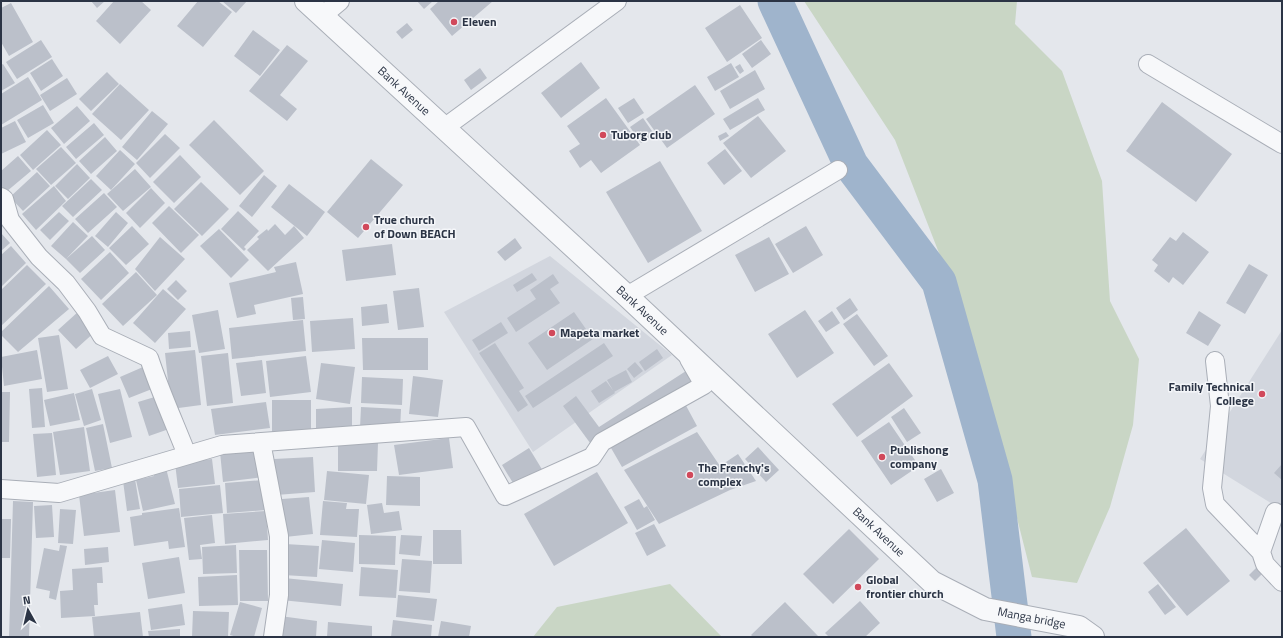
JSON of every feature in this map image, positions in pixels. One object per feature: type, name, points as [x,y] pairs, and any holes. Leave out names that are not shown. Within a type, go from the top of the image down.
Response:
[{"type":"street","name":"Bank Avenue","points":[[306,1],[627,296],[932,582],[985,609]]},
{"type":"street","points":[[322,16],[340,1]]},
{"type":"street","points":[[444,128],[616,1]]},
{"type":"street","points":[[1148,64],[1282,144]]},
{"type":"street","points":[[627,296],[838,170]]},
{"type":"street","points":[[1,197],[4,199],[10,220],[39,257],[66,283],[87,311],[102,336],[149,358],[161,394],[171,413],[187,455]]},
{"type":"street","points":[[1,489],[59,493],[222,445],[466,427],[506,496],[592,457],[602,442],[704,385],[682,348]]},
{"type":"street","points":[[1215,361],[1220,406],[1212,488],[1215,504],[1261,552],[1265,564],[1282,582]]},
{"type":"street","points":[[261,442],[280,536],[279,595],[273,637]]},
{"type":"street","points":[[1261,552],[1275,512]]},
{"type":"street","name":"Manga bridge","points":[[985,609],[1086,632]]},
{"type":"shaded area","name":"Mapeta market","points":[[550,256],[672,355],[533,452],[444,312]]},
{"type":"shaded area","name":"Family Technical College","points":[[1282,330],[1282,510],[1200,459]]},
{"type":"green space","points":[[804,1],[1017,1],[1015,24],[1062,71],[1102,181],[1110,301],[1139,359],[1133,425],[1110,507],[1077,583],[1032,577],[969,330],[895,140]]},
{"type":"green space","points":[[670,584],[722,637],[533,637],[557,607]]},
{"type":"building","points":[[91,1],[105,1],[97,8]]},
{"type":"building","points":[[114,1],[141,1],[151,10],[120,44],[96,21]]},
{"type":"building","points":[[198,1],[218,1],[232,12],[203,47],[177,26]]},
{"type":"building","points":[[222,1],[247,1],[236,13]]},
{"type":"building","points":[[417,1],[433,1],[424,9]]},
{"type":"building","name":"Eleven","points":[[439,1],[493,1],[452,36],[430,9]]},
{"type":"building","points":[[11,3],[33,42],[9,56],[1,42],[1,8]]},
{"type":"building","points":[[740,5],[762,38],[727,62],[705,28]]},
{"type":"building","points":[[407,23],[413,30],[402,39],[396,32]]},
{"type":"building","points":[[253,30],[280,50],[260,76],[234,56]]},
{"type":"building","points":[[41,40],[52,57],[17,79],[6,62]]},
{"type":"building","points":[[761,40],[771,54],[752,68],[742,54]]},
{"type":"building","points":[[287,45],[308,61],[280,95],[297,109],[287,121],[249,91]]},
{"type":"building","points":[[52,59],[63,76],[41,91],[30,73]]},
{"type":"building","points":[[581,62],[600,88],[561,118],[541,93]]},
{"type":"building","points":[[731,63],[739,77],[715,91],[707,77]]},
{"type":"building","points":[[3,64],[15,83],[1,91],[1,65]]},
{"type":"building","points":[[740,64],[744,71],[740,74],[735,67]]},
{"type":"building","points":[[480,68],[487,78],[471,90],[464,80]]},
{"type":"building","points":[[755,70],[765,89],[730,109],[720,91]]},
{"type":"building","points":[[107,72],[119,84],[91,111],[79,99]]},
{"type":"building","points":[[28,77],[42,100],[1,125],[1,94]]},
{"type":"building","points":[[67,78],[77,94],[50,111],[40,95]]},
{"type":"building","points":[[120,84],[149,110],[121,140],[92,114]]},
{"type":"building","points":[[695,85],[715,114],[667,148],[646,119]]},
{"type":"building","name":"Tuborg club","points":[[606,98],[640,145],[601,173],[591,160],[580,168],[569,151],[580,144],[567,126]]},
{"type":"building","points":[[634,98],[644,113],[628,123],[618,108]]},
{"type":"building","points":[[758,98],[765,110],[730,130],[723,119]]},
{"type":"building","points":[[1162,102],[1232,154],[1196,202],[1126,151]]},
{"type":"building","points":[[43,105],[54,123],[28,138],[17,120]]},
{"type":"building","points":[[77,106],[90,121],[64,144],[51,128]]},
{"type":"building","points":[[152,111],[168,124],[137,160],[122,147]]},
{"type":"building","points":[[758,116],[786,151],[751,178],[723,143]]},
{"type":"building","points":[[643,118],[654,134],[641,143],[630,127]]},
{"type":"building","points":[[214,120],[264,171],[240,195],[189,145]]},
{"type":"building","points":[[15,121],[26,142],[1,154],[1,128]]},
{"type":"building","points":[[94,123],[104,135],[76,159],[66,147]]},
{"type":"building","points":[[47,130],[61,145],[33,170],[20,155]]},
{"type":"building","points":[[726,132],[729,136],[720,141],[718,136]]},
{"type":"building","points":[[165,134],[180,148],[150,178],[136,163]]},
{"type":"building","points":[[105,137],[117,151],[91,174],[79,161]]},
{"type":"building","points":[[61,147],[76,163],[51,185],[36,169]]},
{"type":"building","points":[[725,149],[742,171],[724,185],[707,163]]},
{"type":"building","points":[[120,150],[135,164],[111,190],[96,176]]},
{"type":"building","points":[[180,155],[201,177],[174,203],[153,182]]},
{"type":"building","points":[[18,156],[31,171],[6,192],[1,186],[1,171]]},
{"type":"building","points":[[371,159],[403,185],[358,238],[327,212]]},
{"type":"building","points":[[660,161],[702,231],[648,263],[606,192]]},
{"type":"building","points":[[77,164],[90,178],[68,199],[55,186]]},
{"type":"building","points":[[135,169],[151,187],[123,211],[107,194]]},
{"type":"building","points":[[37,172],[50,186],[23,211],[10,197]]},
{"type":"building","points":[[264,175],[277,186],[252,217],[239,206]]},
{"type":"building","points":[[91,179],[102,190],[73,217],[62,206]]},
{"type":"building","points":[[201,182],[229,209],[202,236],[174,209]]},
{"type":"building","points":[[289,184],[325,212],[307,236],[271,207]]},
{"type":"building","points":[[54,186],[66,201],[36,230],[22,214]]},
{"type":"building","points":[[151,188],[165,203],[140,228],[126,213]]},
{"type":"building","points":[[104,193],[117,207],[88,233],[75,219]]},
{"type":"building","points":[[169,206],[199,235],[181,253],[152,223]]},
{"type":"building","points":[[238,211],[259,231],[244,247],[246,249],[244,251],[221,229]]},
{"type":"building","points":[[59,212],[69,221],[50,240],[40,230]]},
{"type":"building","points":[[116,212],[128,223],[108,247],[95,236]]},
{"type":"building","points":[[73,222],[88,236],[66,259],[51,246]]},
{"type":"building","points":[[275,224],[285,235],[294,226],[304,238],[268,271],[247,250],[259,239],[257,237],[267,229],[268,231]]},
{"type":"building","points":[[132,226],[149,244],[126,265],[109,248]]},
{"type":"building","points":[[806,226],[823,255],[793,273],[775,244]]},
{"type":"building","points":[[219,229],[249,260],[231,278],[200,246]]},
{"type":"building","points":[[1183,232],[1209,252],[1183,285],[1173,277],[1169,283],[1154,271],[1158,265],[1152,260],[1170,237],[1176,241]]},
{"type":"building","points":[[1,233],[10,243],[1,251]]},
{"type":"building","points":[[92,236],[105,250],[80,273],[66,259]]},
{"type":"building","points":[[160,237],[185,259],[155,291],[135,269]]},
{"type":"building","points":[[769,237],[789,274],[755,292],[735,255]]},
{"type":"building","points":[[515,238],[522,248],[505,261],[497,252]]},
{"type":"building","points":[[392,244],[396,275],[346,281],[342,250]]},
{"type":"building","points":[[11,246],[26,263],[2,286],[1,255]]},
{"type":"building","points":[[110,252],[129,273],[101,300],[81,279]]},
{"type":"building","points":[[296,262],[303,294],[254,305],[256,314],[237,318],[229,283],[276,272],[274,267]]},
{"type":"building","points":[[1249,264],[1268,275],[1245,314],[1226,303]]},
{"type":"building","points":[[27,265],[46,284],[1,326],[1,290]]},
{"type":"building","points":[[136,272],[157,295],[123,326],[102,304]]},
{"type":"building","points":[[532,273],[537,280],[517,292],[513,285]]},
{"type":"building","points":[[553,274],[559,283],[550,289],[560,303],[516,332],[507,318],[536,299],[530,290]]},
{"type":"building","points":[[176,280],[187,291],[178,300],[167,289]]},
{"type":"building","points":[[49,286],[69,309],[18,352],[1,335],[1,332]]},
{"type":"building","points":[[419,288],[424,327],[398,330],[393,291]]},
{"type":"building","points":[[163,289],[186,309],[155,343],[133,323]]},
{"type":"building","points":[[303,297],[305,319],[293,320],[291,298]]},
{"type":"building","points":[[850,298],[858,310],[844,320],[836,308]]},
{"type":"building","points":[[387,304],[389,323],[362,326],[361,307]]},
{"type":"building","points":[[218,310],[225,349],[199,353],[192,315]]},
{"type":"building","points":[[805,310],[834,353],[797,378],[768,334]]},
{"type":"building","points":[[79,311],[97,330],[76,349],[58,330]]},
{"type":"building","points":[[832,311],[840,323],[826,332],[818,321]]},
{"type":"building","points":[[1199,311],[1221,325],[1208,346],[1186,333]]},
{"type":"building","points":[[574,312],[593,339],[547,370],[528,343]]},
{"type":"building","points":[[857,314],[888,356],[874,366],[843,324]]},
{"type":"building","points":[[353,318],[355,349],[312,352],[310,321]]},
{"type":"building","points":[[303,320],[306,351],[232,359],[229,328]]},
{"type":"building","points":[[501,322],[508,333],[479,351],[472,340]]},
{"type":"building","points":[[190,331],[191,347],[169,349],[168,333]]},
{"type":"building","points":[[59,335],[68,389],[47,392],[38,338]]},
{"type":"building","points":[[362,338],[428,338],[428,370],[363,370]]},
{"type":"building","points":[[495,343],[524,388],[519,391],[528,405],[518,412],[479,353]]},
{"type":"building","points":[[604,343],[613,356],[533,408],[525,396]]},
{"type":"building","points":[[657,349],[663,358],[645,371],[639,362]]},
{"type":"building","points":[[37,350],[42,379],[4,386],[1,357]]},
{"type":"building","points":[[195,350],[201,405],[171,409],[165,353]]},
{"type":"building","points":[[228,353],[233,403],[207,406],[201,356]]},
{"type":"building","points":[[108,356],[118,374],[90,388],[80,370]]},
{"type":"building","points":[[306,356],[311,392],[270,397],[266,361]]},
{"type":"building","points":[[262,360],[266,393],[241,396],[236,363]]},
{"type":"building","points":[[635,362],[643,371],[634,378],[627,369]]},
{"type":"building","points":[[321,363],[355,367],[350,404],[316,399]]},
{"type":"building","points":[[889,363],[913,396],[857,437],[832,404]]},
{"type":"building","points":[[143,367],[152,389],[129,398],[120,377]]},
{"type":"building","points":[[626,370],[632,382],[614,392],[607,380]]},
{"type":"building","points":[[686,371],[692,385],[593,447],[563,406],[576,396],[599,427]]},
{"type":"building","points":[[413,376],[443,380],[438,417],[409,414]]},
{"type":"building","points":[[362,377],[403,379],[402,405],[361,403]]},
{"type":"building","points":[[606,381],[615,393],[599,403],[591,391]]},
{"type":"building","points":[[42,388],[45,427],[32,428],[29,389]]},
{"type":"building","points":[[92,389],[101,420],[84,426],[75,394]]},
{"type":"building","points":[[120,389],[132,437],[110,443],[98,394]]},
{"type":"building","points":[[1,392],[10,392],[9,442],[1,442]]},
{"type":"building","points":[[74,393],[80,420],[50,426],[44,400]]},
{"type":"building","points":[[158,396],[169,429],[149,436],[138,402]]},
{"type":"building","points":[[272,400],[311,400],[311,433],[272,433]]},
{"type":"building","points":[[683,400],[697,426],[622,467],[607,441]]},
{"type":"building","points":[[266,402],[270,428],[215,435],[211,409]]},
{"type":"building","points":[[352,407],[352,428],[316,429],[316,409]]},
{"type":"building","points":[[361,407],[401,409],[400,430],[360,428]]},
{"type":"building","points":[[904,408],[921,433],[907,442],[891,417]]},
{"type":"building","points":[[889,422],[919,466],[891,485],[861,441]]},
{"type":"building","points":[[103,424],[112,468],[95,471],[86,428]]},
{"type":"building","points":[[84,427],[90,471],[60,475],[53,432]]},
{"type":"building","name":"The Frenchy's complex","points":[[697,432],[720,466],[738,454],[756,481],[730,490],[659,524],[624,470]]},
{"type":"building","points":[[52,433],[56,475],[37,477],[33,434]]},
{"type":"building","points":[[449,438],[453,468],[399,475],[394,445]]},
{"type":"building","points":[[338,443],[378,443],[377,471],[338,471]]},
{"type":"building","points":[[259,447],[263,477],[223,482],[220,452]]},
{"type":"building","points":[[758,447],[779,470],[766,482],[745,459]]},
{"type":"building","points":[[529,448],[543,471],[516,488],[502,465]]},
{"type":"building","points":[[313,457],[315,492],[276,495],[274,459]]},
{"type":"building","points":[[212,459],[215,484],[178,488],[175,463]]},
{"type":"building","points":[[1282,464],[1282,480],[1274,473]]},
{"type":"building","points":[[166,468],[175,504],[143,511],[136,480],[154,476],[153,471]]},
{"type":"building","points":[[941,469],[954,493],[937,502],[924,479]]},
{"type":"building","points":[[327,471],[369,475],[366,504],[324,500]]},
{"type":"building","points":[[597,472],[628,523],[554,566],[524,514]]},
{"type":"building","points":[[387,476],[420,477],[420,506],[386,505]]},
{"type":"building","points":[[135,479],[140,509],[127,511],[123,481]]},
{"type":"building","points":[[264,480],[266,510],[227,513],[225,483]]},
{"type":"building","points":[[220,485],[223,513],[181,517],[179,489]]},
{"type":"building","points":[[115,490],[120,532],[84,536],[79,495]]},
{"type":"building","points":[[309,497],[313,534],[285,537],[282,499]]},
{"type":"building","points":[[639,499],[644,508],[647,506],[655,520],[637,530],[624,507]]},
{"type":"building","points":[[13,501],[33,502],[29,637],[9,637]]},
{"type":"building","points":[[323,501],[347,503],[346,509],[359,509],[357,537],[320,535]]},
{"type":"building","points":[[382,503],[384,513],[399,511],[402,530],[371,534],[367,505]]},
{"type":"building","points":[[52,505],[54,537],[36,538],[34,506]]},
{"type":"building","points":[[179,508],[185,547],[169,549],[168,541],[134,546],[130,517],[142,515],[142,513]]},
{"type":"building","points":[[60,509],[76,510],[73,544],[58,543]]},
{"type":"building","points":[[266,511],[268,540],[225,544],[223,514]]},
{"type":"building","points":[[212,515],[215,543],[200,545],[202,559],[189,560],[184,518]]},
{"type":"building","points":[[1,519],[11,519],[10,558],[1,558]]},
{"type":"building","points":[[654,524],[666,546],[647,556],[635,533]]},
{"type":"building","points":[[1186,528],[1230,581],[1187,616],[1143,563]]},
{"type":"building","points":[[849,529],[879,559],[833,604],[803,574]]},
{"type":"building","points":[[433,530],[461,530],[462,564],[433,564]]},
{"type":"building","points":[[359,535],[396,536],[395,565],[359,564]]},
{"type":"building","points":[[401,535],[422,536],[420,556],[399,554]]},
{"type":"building","points":[[322,540],[355,543],[353,572],[319,569]]},
{"type":"building","points":[[285,544],[319,546],[317,577],[283,575]]},
{"type":"building","points":[[60,545],[67,546],[56,600],[49,598],[50,591],[36,588],[44,548],[59,551]]},
{"type":"building","points":[[236,545],[237,573],[203,574],[202,547]]},
{"type":"building","points":[[108,547],[109,562],[85,565],[84,549]]},
{"type":"building","points":[[239,550],[267,550],[268,601],[240,601]]},
{"type":"building","points":[[179,557],[185,593],[148,599],[142,563]]},
{"type":"building","points":[[402,559],[432,561],[430,593],[399,591]]},
{"type":"building","points":[[102,567],[103,583],[97,583],[98,605],[94,605],[95,616],[61,618],[60,591],[73,590],[72,569]]},
{"type":"building","points":[[361,567],[398,570],[396,598],[359,596]]},
{"type":"building","points":[[1256,568],[1262,574],[1255,581],[1249,575]]},
{"type":"building","points":[[237,575],[238,605],[199,606],[198,577]]},
{"type":"building","points":[[284,578],[343,584],[341,606],[281,600]]},
{"type":"building","points":[[1158,584],[1176,607],[1165,615],[1148,592]]},
{"type":"building","points":[[398,595],[437,599],[434,621],[396,617]]},
{"type":"building","points":[[860,601],[880,623],[865,637],[829,637],[825,633]]},
{"type":"building","points":[[240,602],[262,608],[254,637],[237,637],[230,635]]},
{"type":"building","points":[[785,602],[818,636],[753,637],[751,635]]},
{"type":"building","points":[[182,604],[185,625],[151,630],[148,609]]},
{"type":"building","points":[[193,611],[229,612],[228,637],[192,637]]},
{"type":"building","points":[[140,612],[143,637],[94,637],[92,617]]},
{"type":"building","points":[[280,616],[317,621],[316,637],[277,637]]},
{"type":"building","points":[[393,620],[432,625],[431,637],[391,637]]},
{"type":"building","points":[[441,621],[471,626],[469,637],[438,637]]},
{"type":"building","points":[[328,622],[372,626],[372,637],[327,637]]},
{"type":"building","points":[[180,629],[180,637],[149,637],[148,631]]},
{"type":"waterway","points":[[775,1],[851,165],[939,282],[995,480],[1014,637]]},
{"type":"place","name":"Eleven","points":[[454,22]]},
{"type":"place","name":"Tuborg club","points":[[603,135]]},
{"type":"place","name":"True church of Down BEACH","points":[[366,227]]},
{"type":"place","name":"Mapeta market","points":[[552,333]]},
{"type":"place","name":"Family Technical College","points":[[1262,394]]},
{"type":"place","name":"Publishong company","points":[[882,457]]},
{"type":"place","name":"The Frenchy's complex","points":[[690,475]]},
{"type":"place","name":"Global frontier church","points":[[858,587]]}]
